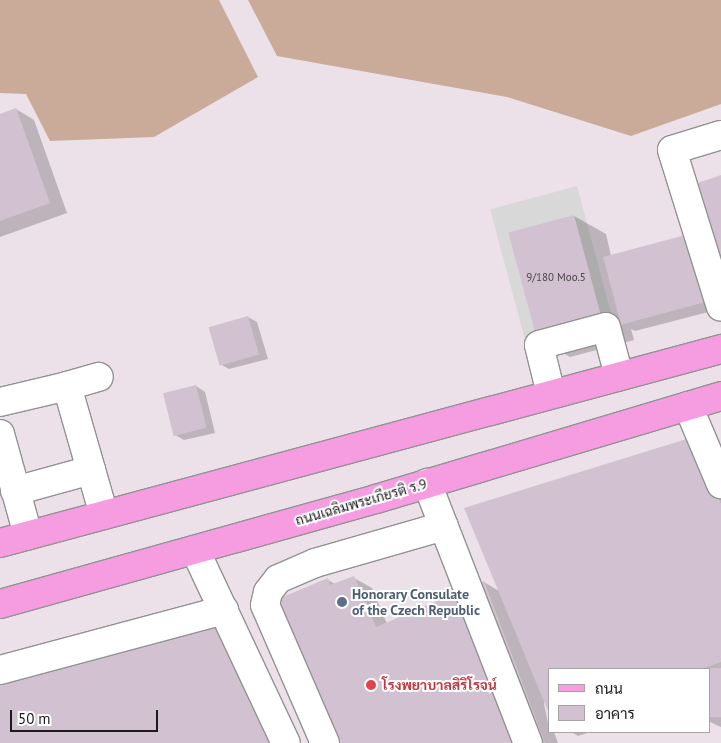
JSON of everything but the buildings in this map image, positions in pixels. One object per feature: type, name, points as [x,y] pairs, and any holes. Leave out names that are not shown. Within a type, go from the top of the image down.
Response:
[{"type":"main road","points":[[0,543],[721,349]]},
{"type":"main road","name":"ถนนเฉลิมพระเกียรติ ร.9","points":[[0,604],[195,550],[721,396]]},
{"type":"lane","points":[[721,135],[672,150],[721,307]]},
{"type":"lane","points":[[551,394],[539,345],[606,327],[619,376]]},
{"type":"lane","points":[[0,402],[98,377]]},
{"type":"lane","points":[[67,386],[104,515]]},
{"type":"lane","points":[[688,406],[721,484]]},
{"type":"lane","points":[[0,434],[28,535]]},
{"type":"lane","points":[[15,490],[91,470]]},
{"type":"lane","points":[[427,483],[528,743]]},
{"type":"lane","points":[[325,743],[265,605],[268,592],[278,579],[315,564],[444,526]]},
{"type":"lane","points":[[195,550],[286,743]]},
{"type":"lane","points":[[0,670],[224,610]]},
{"type":"shaded area","points":[[0,0],[219,0],[258,77],[154,137],[50,141],[26,94],[0,93]]},
{"type":"shaded area","points":[[248,0],[721,0],[721,104],[631,136],[507,97],[277,56]]},
{"type":"shaded area","points":[[577,186],[616,332],[529,355],[490,209]]},
{"type":"place","name":"Honorary Consulate of the Czech Republic","points":[[342,602]]},
{"type":"place","name":"โรงพยาบาลสิริโรจน์","points":[[371,685]]}]
